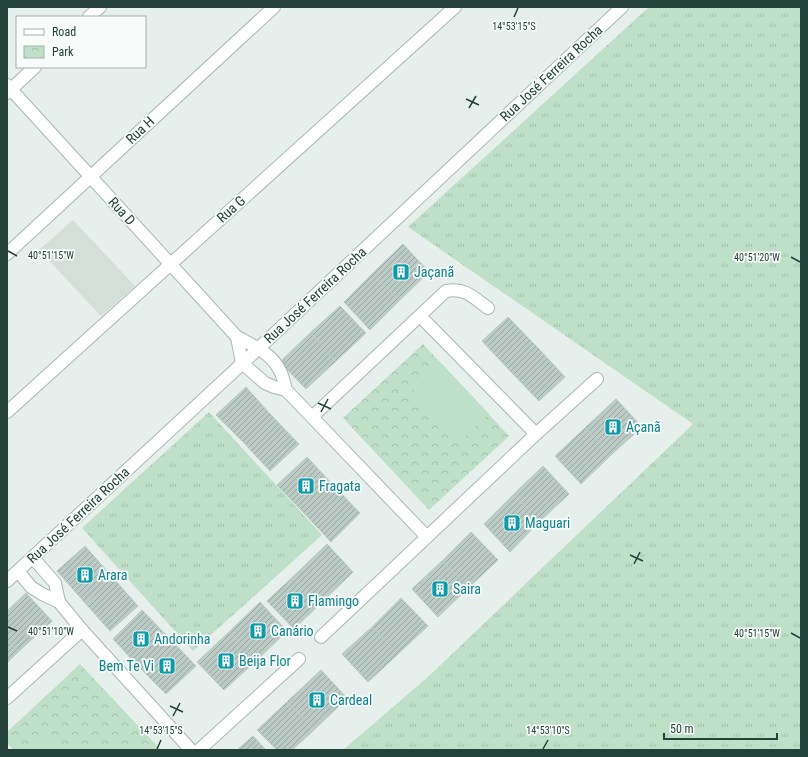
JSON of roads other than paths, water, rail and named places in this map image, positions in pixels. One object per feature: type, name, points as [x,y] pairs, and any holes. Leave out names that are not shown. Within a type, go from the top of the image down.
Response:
[{"type":"street","points":[[90,16],[100,7]]},
{"type":"street","name":"Rua H","points":[[7,254],[274,7]]},
{"type":"street","name":"Rua G","points":[[7,412],[170,263],[455,7]]},
{"type":"street","name":"Rua José Ferreira Rocha","points":[[7,581],[259,348],[622,7]]},
{"type":"street","points":[[8,89],[34,68]]},
{"type":"street","name":"Rua D","points":[[8,89],[91,176],[237,337],[259,348],[274,362],[280,370],[286,390]]},
{"type":"street","points":[[312,416],[446,290],[455,289],[464,291],[488,308]]},
{"type":"street","points":[[420,316],[536,434]]},
{"type":"street","points":[[237,337],[242,363],[265,383],[286,390],[427,536]]},
{"type":"street","points":[[321,637],[536,434],[597,379]]},
{"type":"street","points":[[33,558],[55,583],[59,602]]},
{"type":"street","points":[[18,572],[31,587],[59,602],[82,630],[191,750]]},
{"type":"street","points":[[7,698],[82,630]]},
{"type":"street","points":[[199,750],[299,659]]},
{"type":"place","name":"Jaçanã","points":[[401,272]]},
{"type":"place","name":"Açanã","points":[[613,427]]},
{"type":"place","name":"Fragata","points":[[306,486]]},
{"type":"place","name":"Maguari","points":[[512,523]]},
{"type":"place","name":"Arara","points":[[85,575]]},
{"type":"place","name":"Saira","points":[[440,589]]},
{"type":"place","name":"Flamingo","points":[[295,601]]},
{"type":"place","name":"Canário","points":[[258,631]]},
{"type":"place","name":"Andorinha","points":[[141,639]]},
{"type":"place","name":"Beija Flor","points":[[226,661]]},
{"type":"place","name":"Bem Te Vi","points":[[167,666]]},
{"type":"place","name":"Cardeal","points":[[317,700]]}]
